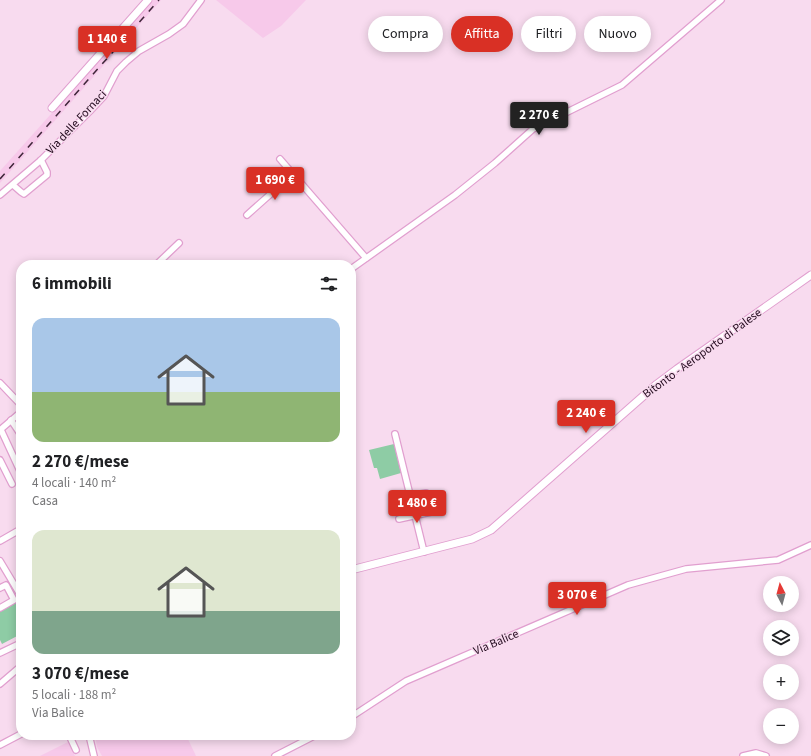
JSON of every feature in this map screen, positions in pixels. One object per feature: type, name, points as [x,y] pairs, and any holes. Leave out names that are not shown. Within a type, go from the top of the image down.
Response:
[{"type":"main road","points":[[52,108],[148,0]]},
{"type":"main road","name":"Bitonto - Aeroporto di Palese","points":[[356,569],[472,539],[491,530],[657,384],[683,364],[811,275]]},
{"type":"street","name":"Via delle Fornaci","points":[[0,195],[41,160],[104,96],[117,71],[126,62],[139,51],[169,34],[183,24],[201,0]]},
{"type":"street","points":[[356,265],[455,195],[533,129],[622,85],[721,0]]},
{"type":"street","points":[[280,159],[366,258]]},
{"type":"street","points":[[13,184],[24,194],[47,175],[41,160]]},
{"type":"street","points":[[247,215],[293,174]]},
{"type":"street","points":[[161,260],[179,243]]},
{"type":"street","points":[[0,383],[16,400]]},
{"type":"street","points":[[1,429],[16,416]]},
{"type":"street","points":[[11,420],[16,428]]},
{"type":"street","points":[[0,421],[1,429],[16,462]]},
{"type":"street","points":[[395,434],[424,552]]},
{"type":"street","points":[[0,460],[12,484]]},
{"type":"street","points":[[395,502],[426,493]]},
{"type":"street","points":[[399,519],[431,512]]},
{"type":"street","points":[[0,541],[16,532]]},
{"type":"street","name":"Via Balice","points":[[356,714],[406,681],[628,585],[686,569],[778,560],[811,545]]},
{"type":"street","points":[[0,561],[16,588]]},
{"type":"street","points":[[0,588],[6,585],[14,600],[0,608]]},
{"type":"street","points":[[0,653],[16,645]]},
{"type":"street","points":[[0,684],[16,670]]},
{"type":"street","points":[[0,745],[16,737]]},
{"type":"street","points":[[71,740],[76,750]]},
{"type":"street","points":[[89,740],[94,756]]},
{"type":"street","points":[[275,756],[306,740]]},
{"type":"street","points":[[743,756],[756,753],[766,756]]},
{"type":"shaded area","points":[[153,0],[161,0],[0,183],[0,171]]},
{"type":"shaded area","points":[[216,0],[306,0],[281,26],[263,38]]},
{"type":"shaded area","points":[[96,740],[188,740],[196,756],[102,756],[97,747]]},
{"type":"shaded area","points":[[68,742],[75,756],[40,756]]},
{"type":"green space","points":[[394,444],[401,473],[380,479],[377,468],[374,468],[369,450]]},
{"type":"green space","points":[[16,601],[16,637],[2,644],[0,640],[0,610]]},
{"type":"railway","points":[[0,179],[159,0]]}]
